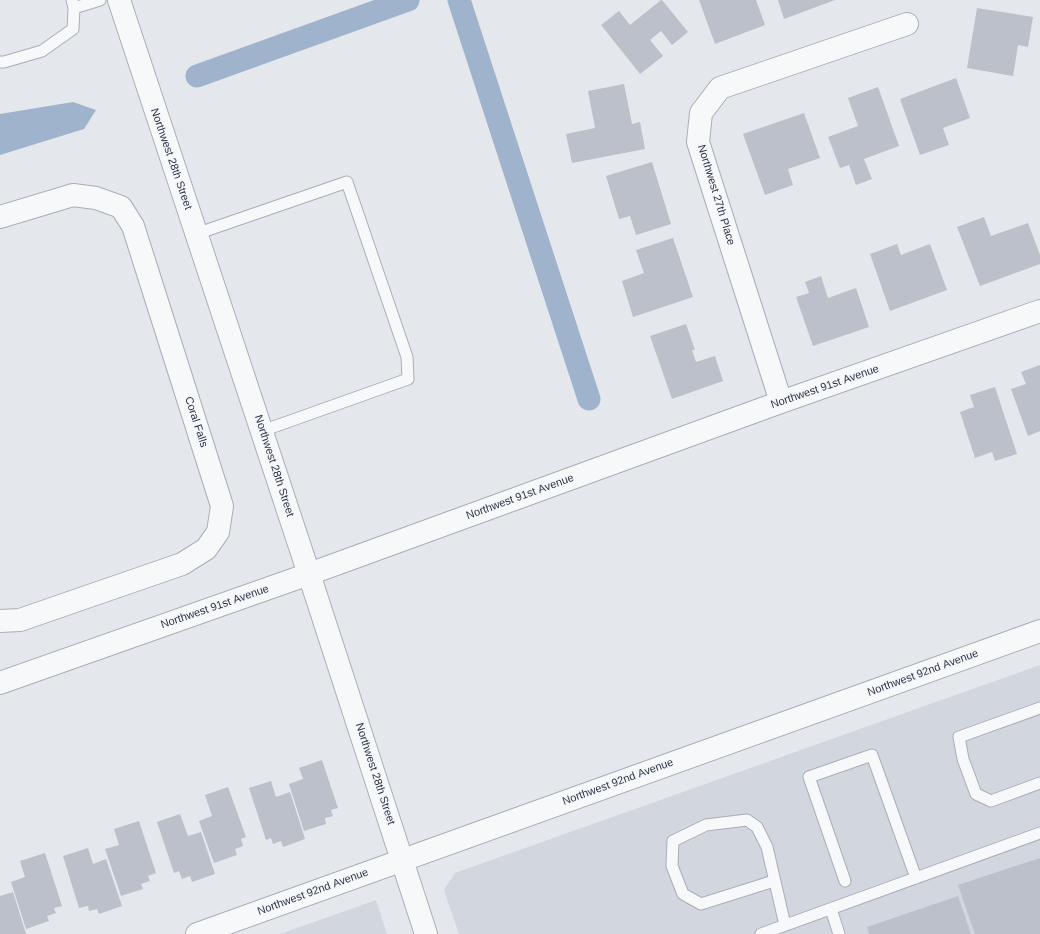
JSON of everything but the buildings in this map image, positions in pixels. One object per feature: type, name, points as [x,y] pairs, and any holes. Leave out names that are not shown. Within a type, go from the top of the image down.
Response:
[{"type":"street","name":"Northwest 28th Street","points":[[119,0],[262,431],[426,934]]},
{"type":"street","name":"Northwest 27th Place","points":[[781,402],[698,142],[701,113],[720,88],[907,24]]},
{"type":"street","name":"Coral Falls","points":[[0,217],[73,196],[96,198],[121,206],[133,226],[222,506],[218,532],[206,549],[182,564],[20,620],[0,621]]},
{"type":"street","name":"Northwest 91st Avenue","points":[[0,683],[309,574],[781,402],[1040,311]]},
{"type":"street","name":"Northwest 92nd Avenue","points":[[197,934],[1040,631]]},
{"type":"lane","points":[[0,62],[42,51],[73,29],[73,4],[100,0]]},
{"type":"lane","points":[[196,234],[347,182],[407,357],[408,379],[262,431]]},
{"type":"lane","points":[[1040,708],[959,737],[963,759],[976,794],[991,800],[1040,783]]},
{"type":"lane","points":[[845,881],[809,777],[872,755],[916,878]]},
{"type":"lane","points":[[774,881],[701,904],[683,894],[672,866],[673,841],[706,825],[746,820],[757,827],[767,847],[785,925]]},
{"type":"lane","points":[[761,934],[1040,833]]},
{"type":"lane","points":[[831,909],[839,934]]},
{"type":"shaded area","points":[[1040,665],[1040,934],[459,934],[444,890],[455,873]]},
{"type":"shaded area","points":[[376,900],[387,934],[280,934]]},
{"type":"water","points":[[73,102],[96,110],[84,129],[0,155],[0,114]]},
{"type":"waterway","points":[[197,76],[408,0]]},
{"type":"waterway","points":[[459,0],[589,399]]}]
